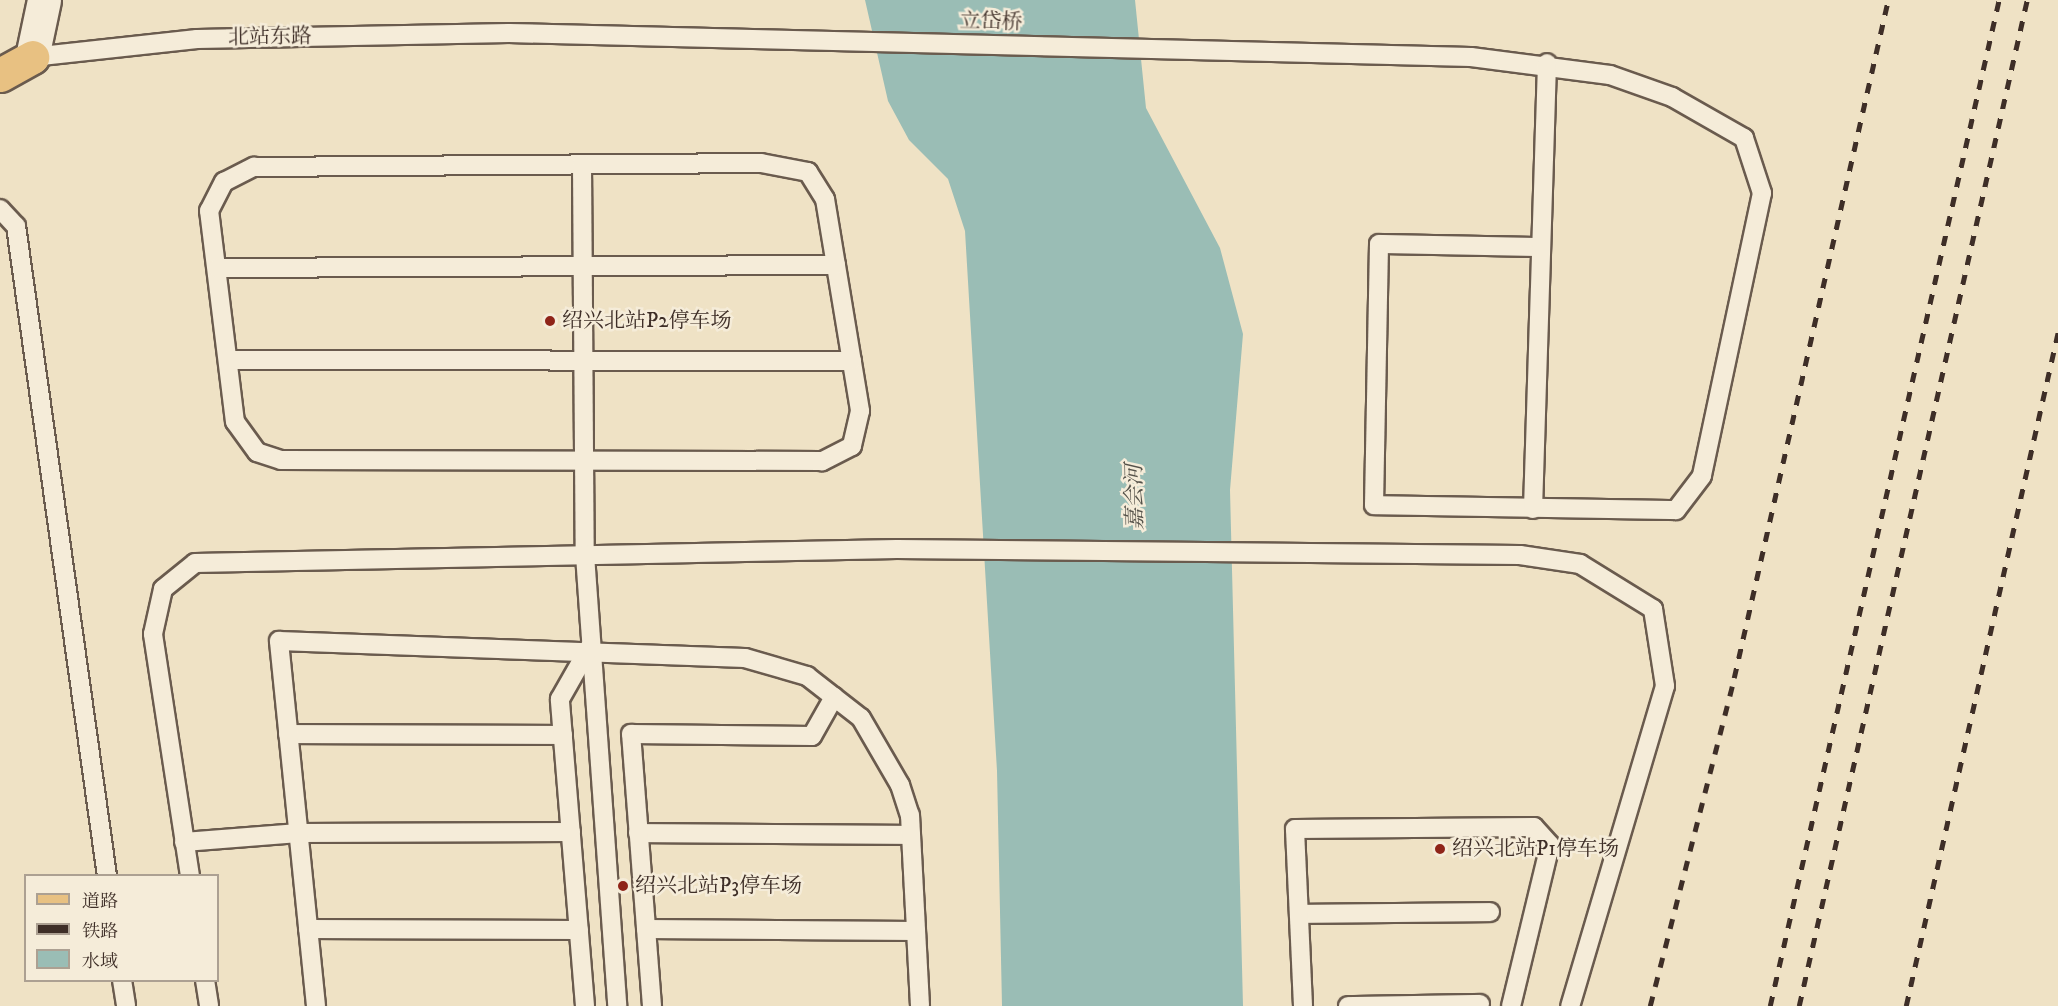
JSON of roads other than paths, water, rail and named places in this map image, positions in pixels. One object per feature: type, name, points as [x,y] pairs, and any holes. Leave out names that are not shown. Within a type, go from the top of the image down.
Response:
[{"type":"main road","points":[[25,0],[32,57]]},
{"type":"main road","points":[[32,57],[44,0]]},
{"type":"main road","name":"北站东路","points":[[0,52],[32,57]]},
{"type":"main road","name":"北站东路","points":[[0,75],[32,57]]},
{"type":"lane","name":"北站东路","points":[[32,57],[197,39],[509,33]]},
{"type":"lane","name":"立岱桥","points":[[509,33],[1471,57],[1547,63]]},
{"type":"lane","points":[[1533,509],[1547,63],[1610,75],[1672,97],[1744,138],[1762,193],[1702,476],[1676,510],[1533,509],[1374,505],[1379,244],[1540,247]]},
{"type":"lane","points":[[761,163],[808,172],[825,199],[836,265],[860,411],[852,446],[822,461],[281,460],[257,452],[235,422],[209,211],[224,182],[254,167],[761,163]]},
{"type":"lane","points":[[582,164],[585,555],[589,648],[617,1006]]},
{"type":"lane","points":[[0,209],[16,226],[107,874]]},
{"type":"lane","points":[[217,268],[836,265]]},
{"type":"lane","points":[[228,360],[852,361]]},
{"type":"lane","points":[[189,874],[153,634],[163,589],[195,563],[897,549],[1268,555],[1520,555],[1580,564],[1653,609],[1665,686],[1570,1006]]},
{"type":"lane","points":[[316,1006],[279,641],[589,648],[745,658],[807,676],[861,718],[900,785],[911,835],[920,1006]]},
{"type":"lane","points":[[585,1006],[560,699],[589,648]]},
{"type":"lane","points":[[652,1006],[631,734],[812,736],[834,697]]},
{"type":"lane","points":[[288,734],[563,735]]},
{"type":"lane","points":[[1304,1006],[1295,830],[1534,826],[1550,845],[1511,1006]]},
{"type":"lane","points":[[184,842],[298,833],[571,832]]},
{"type":"lane","points":[[639,833],[911,835]]},
{"type":"lane","points":[[1299,914],[1490,912]]},
{"type":"lane","points":[[308,929],[579,930]]},
{"type":"lane","points":[[646,929],[916,931]]},
{"type":"lane","points":[[122,982],[126,1006]]},
{"type":"lane","points":[[205,982],[209,1006]]},
{"type":"lane","points":[[1348,1006],[1480,1004]]},
{"type":"water","name":"嘉会河","points":[[865,0],[1135,0],[1146,108],[1220,248],[1243,334],[1230,490],[1243,1006],[1002,1006],[997,771],[965,231],[948,179],[909,140],[888,101]]},
{"type":"railway","points":[[1650,1006],[1734,678],[1888,0]]},
{"type":"railway","points":[[1770,1006],[1999,0]]},
{"type":"railway","points":[[1799,1006],[2027,0]]},
{"type":"railway","points":[[1906,1006],[2058,332]]},
{"type":"place","name":"绍兴北站P2停车场","points":[[550,321]]},
{"type":"place","name":"绍兴北站P1停车场","points":[[1440,849]]},
{"type":"place","name":"绍兴北站P3停车场","points":[[623,886]]}]
